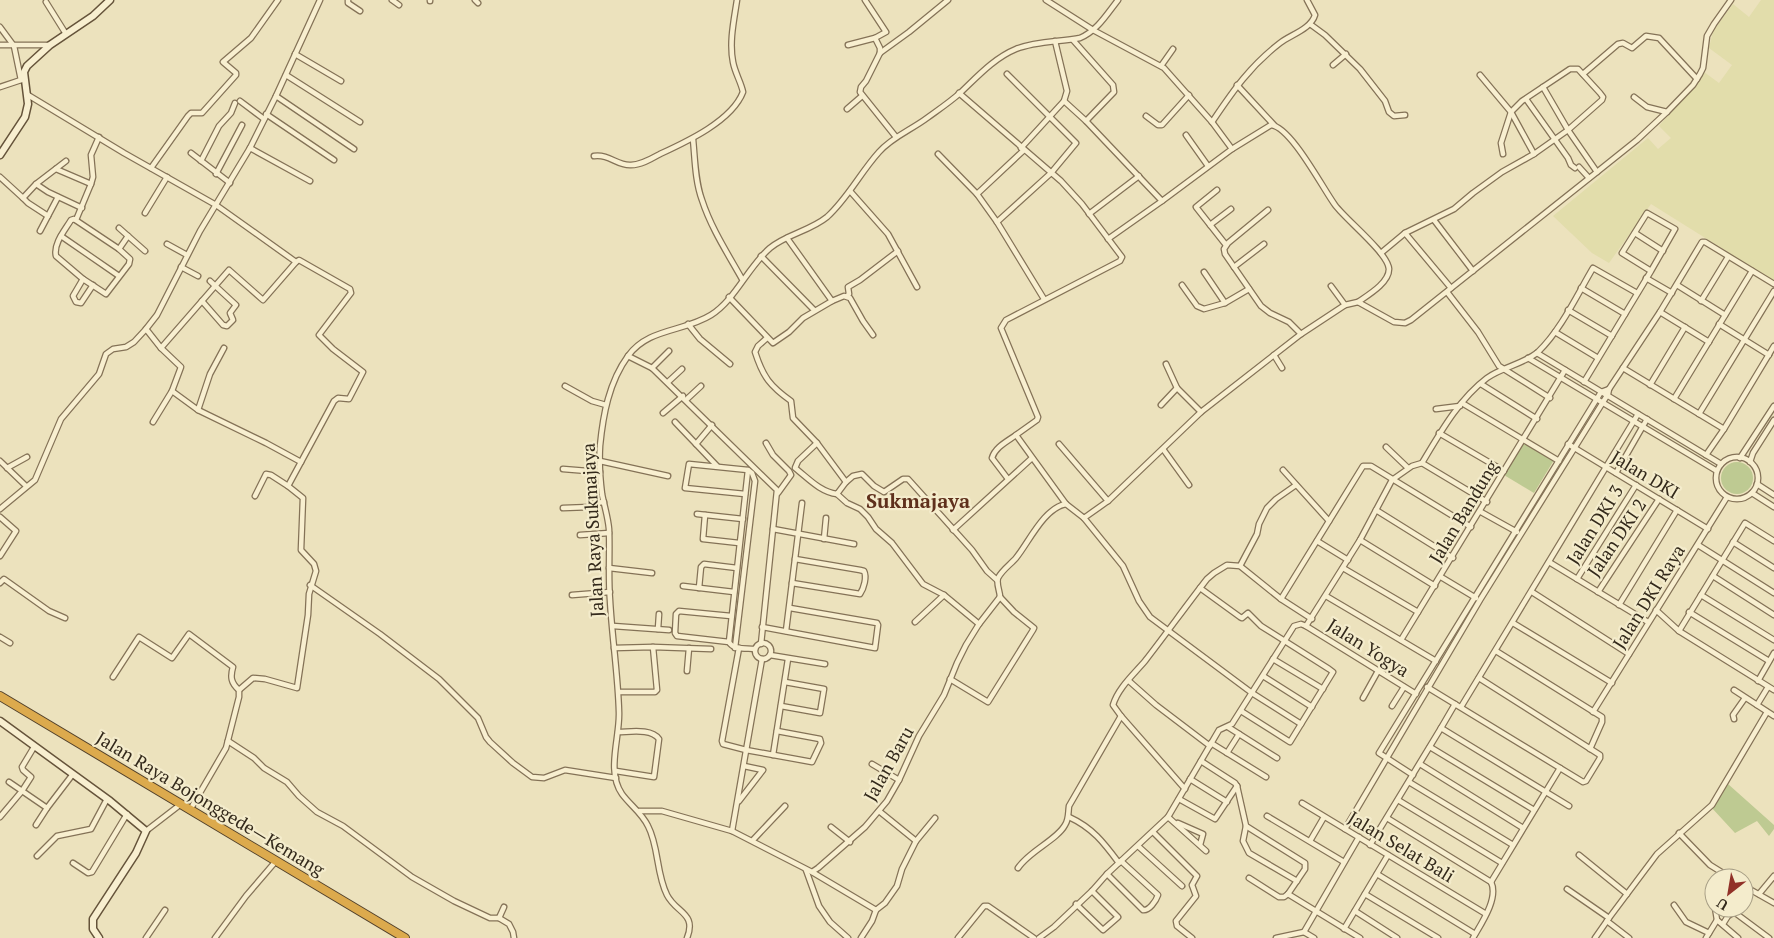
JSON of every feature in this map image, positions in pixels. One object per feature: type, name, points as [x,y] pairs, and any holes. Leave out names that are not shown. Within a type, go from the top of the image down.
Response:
[{"type":"highway","name":"Jalan Raya Bojonggede—Kemang","points":[[0,696],[405,938]]},
{"type":"street","points":[[23,80],[27,66],[50,45],[93,16],[110,0]]},
{"type":"street","points":[[151,168],[188,116],[192,113],[202,113],[236,75],[224,62],[252,38],[278,0]]},
{"type":"street","points":[[0,509],[26,486],[31,484],[38,474],[61,420],[100,374],[106,354],[113,349],[126,347],[134,342],[146,330],[162,307],[187,255],[250,148],[320,0]]},
{"type":"street","points":[[348,0],[348,3],[360,11]]},
{"type":"street","points":[[392,0],[399,5]]},
{"type":"street","points":[[594,156],[606,156],[622,164],[634,165],[694,139],[726,114],[739,99],[742,92],[732,56],[733,27],[737,0]]},
{"type":"street","points":[[848,45],[876,38],[885,33],[865,0]]},
{"type":"street","points":[[896,136],[862,96],[860,92],[861,87],[880,53],[948,0]]},
{"type":"street","points":[[1046,0],[1094,30],[1161,66],[1189,95],[1232,149]]},
{"type":"street","points":[[1094,30],[1118,0]]},
{"type":"street","points":[[1212,122],[1244,75],[1274,48],[1310,24],[1315,15],[1307,0]]},
{"type":"street","points":[[1358,302],[1394,322],[1405,323],[1411,320],[1637,140],[1667,112],[1697,79],[1703,68],[1706,41],[1710,29],[1731,0]]},
{"type":"street","points":[[46,2],[66,34]]},
{"type":"street","points":[[1310,24],[1321,31],[1346,54],[1371,82],[1385,101],[1389,112],[1394,116],[1405,115]]},
{"type":"street","points":[[0,27],[14,46],[28,95],[25,117],[0,155]]},
{"type":"street","name":"Jalan Raya Sukmajaya","points":[[687,938],[690,927],[688,918],[669,899],[663,887],[654,839],[639,811],[623,795],[616,778],[620,719],[619,692],[610,592],[609,533],[600,472],[602,428],[606,405],[614,380],[628,356],[639,344],[652,336],[712,314],[772,246],[806,230],[826,217],[850,191],[878,152],[896,136],[926,119],[1007,54],[1029,45],[1073,40],[1094,30]]},
{"type":"street","points":[[1583,74],[1618,44],[1623,43],[1632,48],[1644,37],[1649,36],[1659,38],[1697,79]]},
{"type":"street","points":[[876,38],[880,53]]},
{"type":"street","points":[[1073,40],[1113,85],[1114,89],[1114,92],[1086,121]]},
{"type":"street","points":[[978,194],[1023,149],[1064,101],[1067,91],[1055,42]]},
{"type":"street","points":[[0,46],[50,45]]},
{"type":"street","points":[[1161,66],[1173,50]]},
{"type":"street","points":[[295,54],[341,81]]},
{"type":"street","points":[[1333,65],[1346,54]]},
{"type":"street","points":[[1381,253],[1405,233],[1454,210],[1496,176],[1555,140],[1602,100],[1603,97],[1578,69],[1570,69],[1518,104],[1511,112],[1501,143],[1502,154]]},
{"type":"street","points":[[997,222],[1051,173],[1076,143],[1007,74]]},
{"type":"street","points":[[286,75],[360,122]]},
{"type":"street","points":[[1480,75],[1511,112],[1534,154]]},
{"type":"street","points":[[0,87],[23,80]]},
{"type":"street","points":[[1084,518],[1108,502],[1202,412],[1301,334],[1345,305],[1358,302],[1382,283],[1388,274],[1388,265],[1381,253],[1344,217],[1298,147],[1280,128],[1274,125],[1237,85]]},
{"type":"street","points":[[1543,87],[1568,130],[1597,172]]},
{"type":"street","points":[[959,93],[1071,191],[1121,256],[1121,260],[1044,299],[1006,320],[1001,325],[1001,331],[1038,417],[1037,420],[996,450],[992,456],[1008,479]]},
{"type":"street","points":[[28,95],[216,206],[296,262]]},
{"type":"street","points":[[1146,116],[1158,125],[1162,125],[1189,95]]},
{"type":"street","points":[[276,96],[354,149]]},
{"type":"street","points":[[847,109],[862,96]]},
{"type":"street","points":[[1634,97],[1647,107],[1667,112]]},
{"type":"street","points":[[1526,99],[1571,165],[1589,178]]},
{"type":"street","points":[[1064,101],[1086,121],[1162,201]]},
{"type":"street","points":[[201,161],[219,126],[232,113],[237,102],[264,119]]},
{"type":"street","points":[[266,114],[334,160]]},
{"type":"street","points":[[216,174],[242,125]]},
{"type":"street","points":[[1108,239],[1232,149],[1268,126],[1274,125]]},
{"type":"street","points":[[1186,135],[1208,166]]},
{"type":"street","points":[[76,220],[93,177],[91,155],[99,137]]},
{"type":"street","points":[[694,139],[697,176],[702,200],[708,216],[742,279]]},
{"type":"street","points":[[250,148],[310,181]]},
{"type":"street","points":[[190,153],[230,183]]},
{"type":"street","points":[[938,154],[978,194],[1044,299]]},
{"type":"street","points":[[24,198],[36,184],[66,160]]},
{"type":"street","points":[[56,169],[91,184]]},
{"type":"street","points":[[1089,214],[1139,176]]},
{"type":"street","points":[[145,213],[167,177]]},
{"type":"street","points":[[0,178],[24,198],[28,204],[48,216]]},
{"type":"street","points":[[36,184],[58,198],[82,208]]},
{"type":"street","points":[[1217,190],[1196,207],[1226,245]]},
{"type":"street","points":[[850,191],[884,229],[917,287]]},
{"type":"street","points":[[40,231],[58,198]]},
{"type":"street","points":[[1210,225],[1231,209]]},
{"type":"street","points":[[1268,210],[1226,245],[1224,249],[1225,254],[1265,310],[1289,322],[1301,334]]},
{"type":"street","points":[[1584,382],[1646,278],[1651,271],[1675,231],[1647,213],[1622,253],[1651,271]]},
{"type":"street","points":[[70,220],[76,220],[119,249],[130,259],[129,264],[106,294],[56,256],[54,250],[61,236],[70,220]]},
{"type":"street","points":[[1434,220],[1473,271]]},
{"type":"street","points":[[119,228],[145,251]]},
{"type":"street","points":[[1405,233],[1451,288]]},
{"type":"street","points":[[1634,233],[1663,251]]},
{"type":"street","points":[[61,236],[119,276]]},
{"type":"street","points":[[119,249],[128,236]]},
{"type":"street","points":[[787,238],[832,301]]},
{"type":"street","points":[[1413,775],[1379,754],[1475,597],[1564,464],[1703,242],[1774,284]]},
{"type":"street","points":[[168,244],[187,255]]},
{"type":"street","points":[[1234,267],[1264,244]]},
{"type":"street","points":[[847,296],[849,294],[848,287],[898,251]]},
{"type":"street","points":[[762,256],[814,310]]},
{"type":"street","points":[[1701,301],[1728,257]]},
{"type":"street","points":[[161,348],[229,270],[260,299],[264,300],[296,262],[303,261],[351,291],[319,335],[364,372],[349,399],[338,398],[334,401],[288,486]]},
{"type":"street","points":[[181,267],[198,276]]},
{"type":"street","points":[[1040,938],[1054,927],[1076,904],[1092,891],[1106,874],[1168,817],[1210,744],[1220,729],[1232,724],[1294,626],[1301,624],[1306,626],[1312,619],[1360,540],[1392,480],[1408,468],[1422,463],[1440,433],[1461,404],[1486,379],[1537,353],[1555,332],[1594,268],[1637,293]]},
{"type":"street","points":[[1674,399],[1752,271]]},
{"type":"street","points":[[1204,272],[1225,303]]},
{"type":"street","points":[[83,278],[72,296],[76,302],[81,303],[93,286]]},
{"type":"street","points":[[1646,278],[1672,293]]},
{"type":"street","points":[[202,301],[224,325],[227,326],[233,320],[230,313],[236,305],[210,281]]},
{"type":"street","points":[[1182,285],[1193,301],[1204,309],[1225,303],[1249,289]]},
{"type":"street","points":[[1677,285],[1725,315]]},
{"type":"street","points":[[1331,286],[1345,305]]},
{"type":"street","points":[[1581,288],[1625,314]]},
{"type":"street","points":[[1699,414],[1774,291]]},
{"type":"street","points":[[1446,292],[1478,332],[1503,370],[1550,398]]},
{"type":"street","points":[[729,297],[773,343],[777,342],[814,310],[847,296]]},
{"type":"street","points":[[847,296],[853,300],[859,315],[873,334]]},
{"type":"street","points":[[1568,310],[1612,336]]},
{"type":"street","points":[[1660,312],[1709,342]]},
{"type":"street","points":[[688,324],[700,339],[730,364]]},
{"type":"street","points":[[1719,324],[1769,355]]},
{"type":"street","points":[[1650,384],[1685,328]]},
{"type":"street","points":[[146,330],[181,367],[172,391],[153,422]]},
{"type":"street","points":[[1555,332],[1598,358]]},
{"type":"street","points":[[767,338],[758,346],[755,352],[766,379],[774,389],[791,401],[793,418],[817,443],[846,482]]},
{"type":"street","points":[[1706,455],[1724,429],[1774,346]]},
{"type":"street","points":[[198,410],[210,374],[224,348]]},
{"type":"street","points":[[652,368],[669,351]]},
{"type":"street","points":[[1537,353],[1601,392],[1608,392],[1638,414],[1721,464]]},
{"type":"street","points":[[1274,355],[1282,368]]},
{"type":"street","points":[[628,356],[652,368],[668,382],[775,487],[778,493]]},
{"type":"street","points":[[1528,358],[1717,471]]},
{"type":"street","points":[[1166,364],[1177,388],[1202,412]]},
{"type":"street","points":[[1623,368],[1724,429]]},
{"type":"street","points":[[668,382],[682,369]]},
{"type":"street","name":"Jalan Bandung","points":[[1401,640],[1453,558],[1566,370]]},
{"type":"street","points":[[1480,384],[1536,419]]},
{"type":"street","points":[[565,386],[592,402],[606,405]]},
{"type":"street","points":[[663,413],[701,386]]},
{"type":"street","points":[[1161,405],[1177,388]]},
{"type":"street","points":[[172,391],[198,410],[301,462]]},
{"type":"street","points":[[1345,829],[1480,600],[1558,460],[1601,392]]},
{"type":"street","points":[[1436,409],[1461,404],[1564,464]]},
{"type":"street","points":[[1740,458],[1774,406]]},
{"type":"street","points":[[1461,707],[1638,414]]},
{"type":"street","points":[[1616,473],[1647,419]]},
{"type":"street","points":[[1750,462],[1753,453],[1774,420]]},
{"type":"street","points":[[675,422],[717,466]]},
{"type":"street","points":[[696,444],[712,425]]},
{"type":"street","points":[[1440,433],[1504,471]]},
{"type":"street","points":[[1016,435],[1066,504],[1084,518],[1123,566],[1146,612],[1168,631],[1252,693],[1301,724]]},
{"type":"street","points":[[731,616],[679,611],[676,614],[675,633],[677,636],[729,642],[730,645],[737,648],[755,649],[760,644],[778,493],[791,475],[773,455],[766,443]]},
{"type":"street","points":[[817,443],[798,461],[795,468],[815,484],[828,492],[837,494],[847,503],[860,509],[876,529],[892,543],[923,584],[944,595],[979,624]]},
{"type":"street","points":[[1059,444],[1108,502]]},
{"type":"street","name":"Jalan DKI","points":[[1568,444],[1708,529]]},
{"type":"street","points":[[1386,447],[1408,468]]},
{"type":"street","points":[[1163,449],[1190,485]]},
{"type":"street","points":[[4,467],[27,457]]},
{"type":"street","points":[[953,530],[1032,458]]},
{"type":"street","points":[[1733,458],[1740,458],[1750,462],[1757,472],[1757,484],[1752,493],[1736,500],[1727,497],[1720,491],[1716,482],[1717,471],[1721,464],[1733,458]]},
{"type":"street","points":[[0,461],[4,467],[26,486]]},
{"type":"street","points":[[600,461],[668,476]]},
{"type":"street","points":[[1422,463],[1487,502]]},
{"type":"street","points":[[745,494],[685,488],[689,464],[748,470],[752,473],[755,481],[737,648],[722,741],[725,746],[812,762],[821,743],[820,739],[777,731]]},
{"type":"street","points":[[1281,599],[1363,466],[1371,466],[1471,527]]},
{"type":"street","points":[[563,469],[600,472]]},
{"type":"street","points":[[729,642],[748,470]]},
{"type":"street","points":[[1282,470],[1329,521]]},
{"type":"street","points":[[238,690],[253,678],[265,678],[297,688],[308,614],[310,585],[316,571],[315,567],[302,554],[304,501],[300,495],[271,475],[266,474],[255,496]]},
{"type":"street","points":[[837,494],[853,476],[862,474],[874,486],[884,492],[901,480],[908,479],[972,550],[987,571],[997,580],[1000,597],[1014,612],[1034,628],[988,702],[950,679]]},
{"type":"street","points":[[1240,566],[1257,534],[1259,524],[1267,508],[1296,484]]},
{"type":"street","points":[[1757,484],[1773,493]]},
{"type":"street","name":"Jalan DKI 3","points":[[1577,579],[1636,485]]},
{"type":"street","points":[[1752,493],[1774,507]]},
{"type":"street","name":"Jalan DKI Raya","points":[[1593,712],[1727,497]]},
{"type":"street","name":"Jalan DKI 2","points":[[1598,592],[1659,499]]},
{"type":"street","points":[[563,508],[590,507],[594,503],[604,502]]},
{"type":"street","points":[[786,631],[802,503]]},
{"type":"street","points":[[997,580],[1021,552],[1043,521],[1057,508],[1066,504]]},
{"type":"street","points":[[1376,510],[1453,558]]},
{"type":"street","points":[[1619,605],[1677,510]]},
{"type":"street","points":[[1481,512],[1518,532]]},
{"type":"street","points":[[696,514],[743,519]]},
{"type":"street","points":[[705,515],[703,539],[739,543]]},
{"type":"street","points":[[0,517],[16,531],[0,556]]},
{"type":"street","points":[[824,539],[826,518]]},
{"type":"street","points":[[1679,631],[1745,523],[1774,541]]},
{"type":"street","points":[[773,529],[854,544]]},
{"type":"street","points":[[580,535],[609,533]]},
{"type":"street","points":[[1360,540],[1435,586]]},
{"type":"street","points":[[1317,541],[1348,560]]},
{"type":"street","points":[[1733,542],[1774,568]]},
{"type":"street","points":[[1698,545],[1774,592]]},
{"type":"street","points":[[792,583],[860,594],[866,576],[864,571],[860,570],[795,559]]},
{"type":"street","points":[[1549,562],[1648,622]]},
{"type":"street","points":[[699,588],[701,568],[704,564],[737,568]]},
{"type":"street","points":[[1185,789],[1113,705],[1117,695],[1200,588],[1218,570],[1227,565],[1240,566],[1281,599],[1312,619]]},
{"type":"street","points":[[609,568],[652,573]]},
{"type":"street","points":[[1343,568],[1418,612]]},
{"type":"street","points":[[1713,576],[1774,615]]},
{"type":"street","points":[[1441,577],[1480,600]]},
{"type":"street","points":[[0,583],[4,579],[49,611],[65,618]]},
{"type":"street","points":[[310,585],[380,634],[439,679],[478,718],[490,742],[532,778],[544,778],[564,770],[616,778]]},
{"type":"street","points":[[683,586],[734,592]]},
{"type":"street","points":[[1200,588],[1240,617],[1242,618],[1248,613],[1261,626],[1332,670],[1332,675],[1290,742],[1241,711]]},
{"type":"street","points":[[572,595],[610,592]]},
{"type":"street","points":[[1532,592],[1629,654]]},
{"type":"street","points":[[915,622],[944,595]]},
{"type":"street","points":[[1326,596],[1436,661]]},
{"type":"street","points":[[1701,596],[1774,640]]},
{"type":"street","name":"Jalan Baru","points":[[812,872],[850,842],[879,811],[899,780],[914,745],[944,695],[961,654],[979,624],[1000,597]]},
{"type":"street","points":[[762,627],[874,649],[878,625],[874,622],[790,608]]},
{"type":"street","points":[[1656,610],[1679,631],[1774,690]]},
{"type":"street","points":[[1689,612],[1769,661]]},
{"type":"street","points":[[658,630],[659,614]]},
{"type":"street","points":[[1513,623],[1612,683]]},
{"type":"street","points":[[613,626],[669,630]]},
{"type":"street","name":"Jalan Yogya","points":[[1306,626],[1416,694]]},
{"type":"street","points":[[113,678],[139,637],[172,658],[188,634],[233,667],[232,684],[238,690],[238,705],[228,741],[190,810]]},
{"type":"street","points":[[0,637],[10,643]]},
{"type":"street","points":[[760,644],[768,646],[770,655]]},
{"type":"street","points":[[619,692],[655,692],[657,690],[653,647]]},
{"type":"street","points":[[614,648],[711,649]]},
{"type":"street","points":[[687,671],[688,648]]},
{"type":"street","points":[[755,649],[757,656],[762,659],[770,655],[825,664]]},
{"type":"street","points":[[1496,650],[1602,718],[1590,749]]},
{"type":"street","points":[[1758,680],[1774,654]]},
{"type":"street","points":[[1273,658],[1323,689]]},
{"type":"street","points":[[732,831],[762,659]]},
{"type":"street","points":[[774,755],[788,659]]},
{"type":"street","points":[[1363,698],[1378,671]]},
{"type":"street","points":[[1263,676],[1312,707]]},
{"type":"street","points":[[1422,684],[1583,782],[1586,781],[1601,756],[1479,678]]},
{"type":"street","points":[[1129,681],[1156,705],[1210,744],[1266,777]]},
{"type":"street","points":[[781,706],[820,713],[824,689],[785,682]]},
{"type":"street","points":[[1392,706],[1404,687]]},
{"type":"street","points":[[1757,705],[1768,687]]},
{"type":"street","points":[[1734,690],[1774,716]]},
{"type":"street","points":[[1734,718],[1732,716],[1745,698]]},
{"type":"street","points":[[1370,845],[1455,704]]},
{"type":"street","points":[[1595,938],[1657,854],[1679,832],[1705,811],[1718,796],[1767,712]]},
{"type":"street","points":[[1018,868],[1028,856],[1063,828],[1069,817],[1069,806],[1121,716]]},
{"type":"street","points":[[0,721],[108,799],[146,831]]},
{"type":"street","points":[[1228,727],[1277,758]]},
{"type":"street","points":[[1442,728],[1569,806]]},
{"type":"street","points":[[616,772],[654,777],[659,739],[654,734],[618,732]]},
{"type":"street","points":[[1227,753],[1239,734]]},
{"type":"street","points":[[228,741],[254,758],[264,768],[287,782],[317,812],[343,826],[412,877],[454,901],[490,918],[498,918],[511,927],[514,938]]},
{"type":"street","points":[[0,817],[31,777],[22,768],[34,746]]},
{"type":"street","points":[[1430,747],[1534,810]]},
{"type":"street","points":[[1201,760],[1237,786],[1246,826],[1244,842],[1249,853],[1297,881]]},
{"type":"street","points":[[872,764],[899,780]]},
{"type":"street","points":[[1420,764],[1524,828]]},
{"type":"street","points":[[738,803],[763,770],[744,766]]},
{"type":"street","points":[[1490,882],[1560,768]]},
{"type":"street","points":[[36,825],[73,774]]},
{"type":"street","points":[[1190,779],[1227,802]]},
{"type":"street","points":[[9,782],[47,808]]},
{"type":"street","points":[[1409,782],[1513,845]]},
{"type":"street","points":[[1179,799],[1212,819],[1217,818],[1237,786]]},
{"type":"street","points":[[37,856],[57,836],[91,829],[108,799]]},
{"type":"street","points":[[1398,800],[1502,863]]},
{"type":"street","name":"Jalan Selat Bali","points":[[1302,803],[1486,914]]},
{"type":"street","points":[[99,938],[93,929],[93,919],[136,853],[146,831],[181,804]]},
{"type":"street","points":[[753,840],[785,806]]},
{"type":"street","points":[[639,811],[662,811],[732,831],[753,840],[812,872],[876,910]]},
{"type":"street","points":[[879,811],[916,841]]},
{"type":"street","points":[[74,863],[88,873],[92,872],[126,814]]},
{"type":"street","points":[[1267,816],[1344,862]]},
{"type":"street","points":[[1069,817],[1102,840],[1120,862],[1158,895],[1153,904],[1147,910],[1143,910],[1106,874]]},
{"type":"street","points":[[1168,817],[1206,851]]},
{"type":"street","points":[[1310,841],[1324,817]]},
{"type":"street","points":[[862,938],[876,910],[885,903],[896,886],[916,841],[935,818]]},
{"type":"street","points":[[1377,874],[1474,936],[1486,914],[1493,895],[1493,887],[1490,882],[1387,818]]},
{"type":"street","points":[[1173,821],[1203,834],[1200,845]]},
{"type":"street","points":[[1246,826],[1305,863],[1305,868],[1297,881],[1284,897],[1279,896],[1249,878]]},
{"type":"street","points":[[831,827],[850,842]]},
{"type":"street","points":[[1153,832],[1197,876],[1192,885],[1196,896],[1176,921],[1177,926],[1192,938]]},
{"type":"street","points":[[1679,832],[1715,868]]},
{"type":"street","points":[[1304,932],[1359,837]]},
{"type":"street","points":[[1138,846],[1182,886]]},
{"type":"street","points":[[1344,929],[1388,855]]},
{"type":"street","points":[[1579,856],[1627,894]]},
{"type":"street","points":[[215,938],[246,896],[276,861]]},
{"type":"street","points":[[806,870],[819,906],[830,922],[848,938]]},
{"type":"street","points":[[1758,894],[1774,876]]},
{"type":"street","points":[[1567,889],[1608,919],[1629,938]]},
{"type":"street","points":[[1076,904],[1103,930],[1118,917],[1092,891]]},
{"type":"street","points":[[1754,892],[1774,903]]},
{"type":"street","points":[[1288,894],[1316,910],[1351,936],[1360,938]]},
{"type":"street","points":[[1365,894],[1438,938]]},
{"type":"street","points":[[1674,904],[1686,922],[1709,933]]},
{"type":"street","points":[[958,938],[984,906],[988,906],[1034,938]]},
{"type":"street","points":[[498,918],[504,907]]},
{"type":"street","points":[[146,938],[165,910]]},
{"type":"street","points":[[1355,911],[1397,938]]},
{"type":"street","points":[[1723,924],[1728,916],[1734,912],[1769,938]]},
{"type":"street","points":[[1706,938],[1717,920],[1738,938]]},
{"type":"street","points":[[1276,938],[1304,932],[1314,938]]},
{"type":"shaded area","points":[[1761,0],[1774,0],[1774,281],[1651,204],[1609,263],[1592,253],[1553,216],[1648,138],[1658,149],[1671,138],[1659,126],[1704,72],[1719,83],[1732,65],[1709,48],[1713,31],[1733,4],[1749,17]]},
{"type":"green space","points":[[1523,441],[1554,460],[1534,493],[1504,475]]},
{"type":"green space","points":[[1737,462],[1743,463],[1748,467],[1752,472],[1752,484],[1748,489],[1743,493],[1737,494],[1731,493],[1726,489],[1722,484],[1721,478],[1722,472],[1726,467],[1731,463]]},
{"type":"green space","points":[[1728,784],[1774,825],[1774,829],[1769,836],[1757,821],[1735,833],[1711,807]]},
{"type":"district","name":"Sukmajaya","points":[[918,501]]}]
